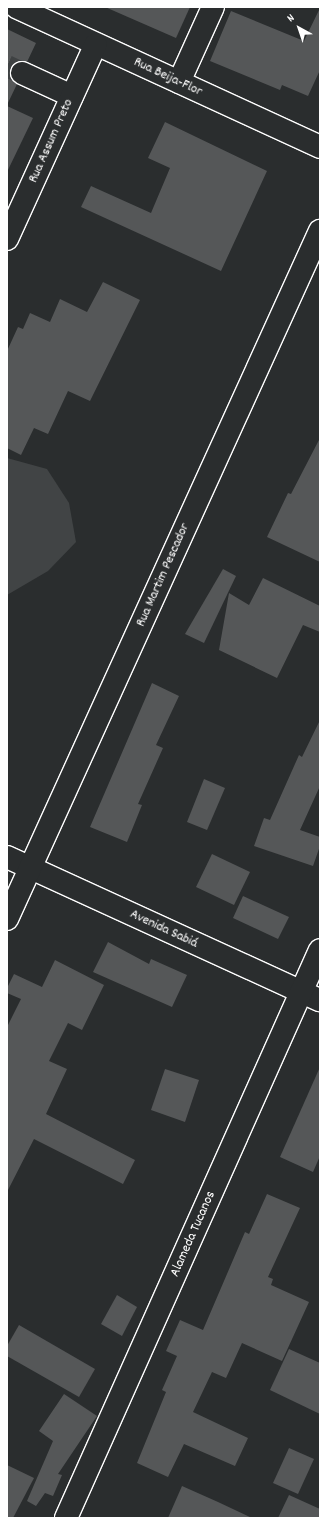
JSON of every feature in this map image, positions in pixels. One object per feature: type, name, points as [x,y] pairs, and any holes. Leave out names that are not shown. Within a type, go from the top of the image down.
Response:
[{"type":"street","name":"Rua Beija-Flor","points":[[16,7],[320,147]]},
{"type":"street","points":[[179,82],[213,7]]},
{"type":"street","name":"Rua Assum Preto","points":[[7,239],[96,44]]},
{"type":"street","points":[[22,73],[72,96]]},
{"type":"street","name":"Rua Martim Pescador","points":[[7,919],[320,231]]},
{"type":"street","name":"Avenida Sabiá","points":[[7,857],[311,996]]},
{"type":"street","name":"Alameda Tucanos","points":[[73,1516],[311,996],[320,950]]},
{"type":"shaded area","points":[[7,458],[47,469],[69,503],[76,542],[48,571],[7,595]]},
{"type":"building","points":[[105,7],[190,7],[176,38]]},
{"type":"building","points":[[320,8],[320,70],[308,96],[282,85],[280,90],[210,61],[231,11],[304,41]]},
{"type":"building","points":[[7,29],[36,43],[27,62],[20,61],[11,67],[10,75],[17,84],[7,105]]},
{"type":"building","points":[[7,106],[33,118],[7,172]]},
{"type":"building","points":[[165,122],[267,171],[221,271],[81,207],[91,186],[151,213],[170,168],[148,158]]},
{"type":"building","points":[[103,282],[140,300],[90,401],[68,391],[48,434],[34,428],[21,455],[7,448],[7,351],[18,327],[23,329],[30,313],[50,322],[60,299],[87,312]]},
{"type":"building","points":[[320,438],[320,562],[267,537],[288,493],[291,494]]},
{"type":"building","points":[[223,569],[236,576],[204,643],[185,634]]},
{"type":"building","points":[[263,578],[320,606],[320,632],[303,625],[277,678],[219,650],[229,593],[249,605]]},
{"type":"building","points":[[152,683],[179,696],[156,745],[163,748],[138,804],[142,805],[127,842],[90,827]]},
{"type":"building","points":[[320,720],[320,786],[300,830],[320,837],[320,846],[313,866],[254,846],[264,818],[270,820],[299,755],[302,757]]},
{"type":"building","points":[[204,779],[225,788],[207,830],[187,822]]},
{"type":"building","points":[[212,854],[250,872],[234,905],[196,887]]},
{"type":"building","points":[[243,896],[289,917],[278,939],[233,918]]},
{"type":"building","points":[[108,942],[149,964],[151,959],[187,975],[172,1007],[93,972]]},
{"type":"building","points":[[55,960],[104,985],[82,1030],[68,1023],[49,1061],[67,1069],[46,1114],[135,1160],[123,1184],[34,1139],[7,1192],[7,1027],[21,999],[7,993],[7,988],[14,974],[42,987]]},
{"type":"building","points":[[320,1067],[320,1156],[313,1172],[280,1157]]},
{"type":"building","points":[[165,1069],[199,1080],[185,1122],[151,1110]]},
{"type":"building","points":[[267,1194],[300,1208],[268,1277],[273,1279],[271,1285],[309,1302],[282,1361],[242,1343],[226,1378],[212,1372],[193,1412],[248,1438],[235,1466],[184,1444],[168,1477],[137,1463],[166,1392],[162,1390],[177,1356],[166,1351],[180,1320],[203,1330],[245,1232],[249,1234]]},
{"type":"building","points":[[117,1295],[137,1307],[122,1336],[101,1324]]},
{"type":"building","points":[[19,1325],[95,1369],[79,1397],[7,1356],[7,1346]]},
{"type":"building","points":[[289,1349],[320,1363],[320,1414],[270,1390]]},
{"type":"building","points":[[64,1394],[97,1416],[58,1474],[62,1475],[53,1496],[45,1493],[36,1506],[27,1501],[53,1441],[39,1431]]},
{"type":"building","points":[[289,1448],[314,1459],[298,1494],[273,1483]]},
{"type":"building","points":[[7,1465],[34,1478],[13,1518],[7,1518]]},
{"type":"building","points":[[182,1486],[218,1502],[252,1518],[168,1518]]},
{"type":"building","points":[[289,1495],[320,1509],[320,1518],[278,1518]]},
{"type":"tunnel","points":[[7,66],[22,73]]}]
